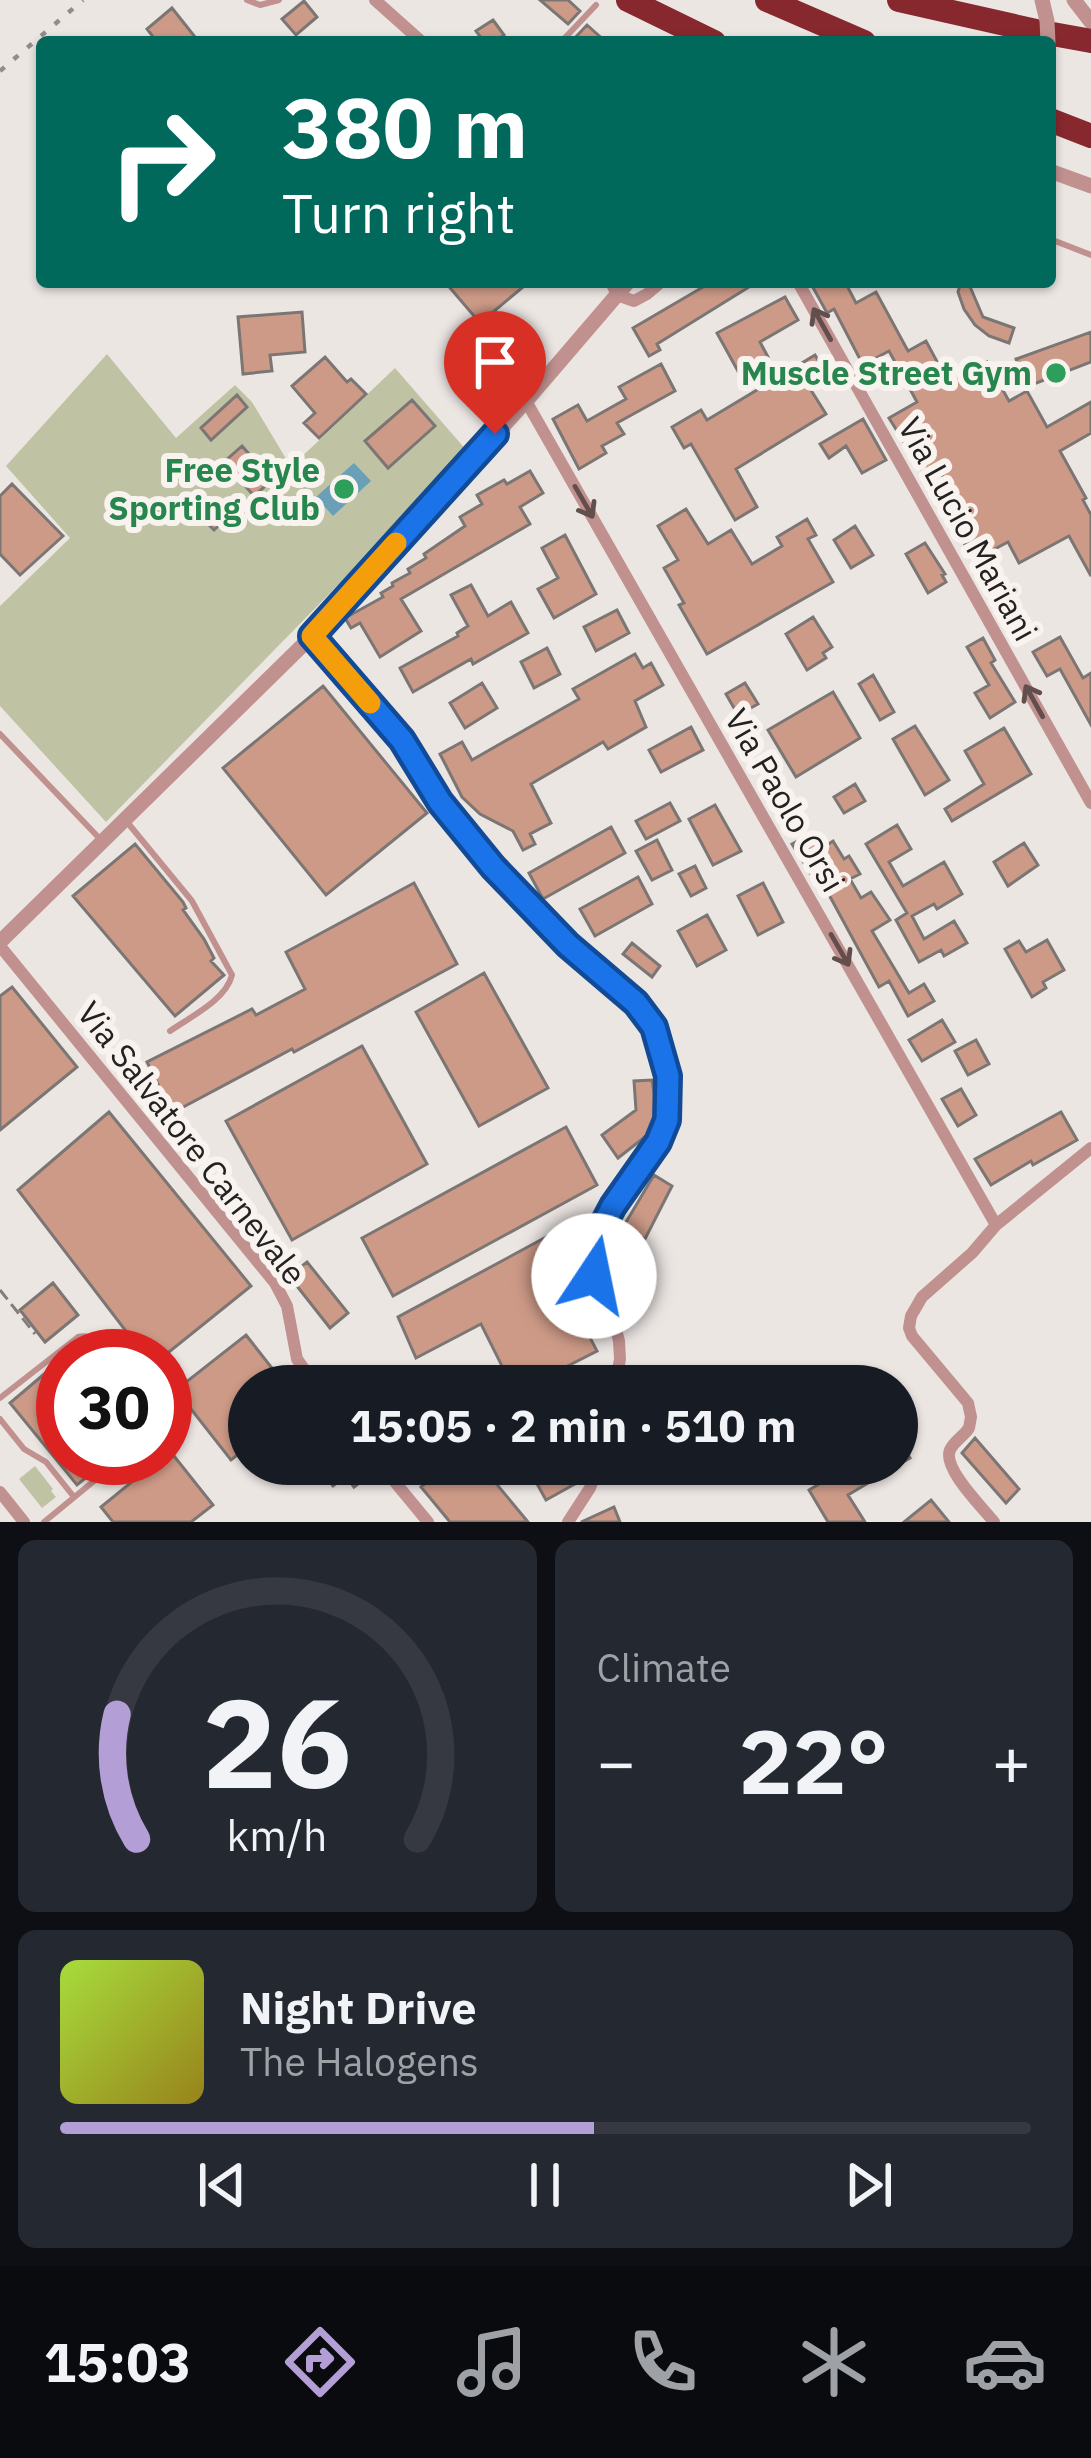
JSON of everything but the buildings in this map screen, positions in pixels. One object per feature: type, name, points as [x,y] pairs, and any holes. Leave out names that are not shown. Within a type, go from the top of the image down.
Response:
[{"type":"highway","points":[[628,0],[703,36]]},
{"type":"highway","points":[[767,0],[850,36]]},
{"type":"highway","points":[[899,0],[1091,40]]},
{"type":"highway","points":[[1056,122],[1091,136]]},
{"type":"street","points":[[374,0],[415,36]]},
{"type":"street","points":[[662,0],[707,36]]},
{"type":"street","points":[[1042,0],[1048,36]]},
{"type":"street","points":[[1074,0],[1091,22]]},
{"type":"street","points":[[1056,173],[1091,186]]},
{"type":"street","points":[[0,944],[312,636],[526,400],[617,288]]},
{"type":"street","points":[[621,288],[634,301],[654,288]]},
{"type":"street","name":"Via Lucio Mariani","points":[[801,288],[1091,803]]},
{"type":"street","name":"Via Paolo Orsi","points":[[526,400],[996,1225]]},
{"type":"street","points":[[312,636],[402,740],[440,802],[493,867],[568,945],[636,1003],[657,1034],[669,1088],[664,1131],[613,1206],[592,1250],[592,1271],[618,1336],[619,1365]]},
{"type":"street","name":"Via Salvatore Carnevale","points":[[0,944],[275,1283],[287,1306],[301,1365]]},
{"type":"street","points":[[994,1522],[950,1466],[950,1450],[969,1428],[968,1403],[917,1342],[910,1322],[920,1300],[979,1247],[996,1225],[1091,1148]]},
{"type":"street","points":[[397,1485],[428,1522]]},
{"type":"street","points":[[568,1522],[591,1485]]},
{"type":"street","points":[[0,1492],[24,1522]]},
{"type":"lane","points":[[247,0],[260,5],[279,0]]},
{"type":"lane","points":[[567,36],[596,5]]},
{"type":"lane","points":[[1056,240],[1091,255]]},
{"type":"lane","points":[[0,734],[102,842]]},
{"type":"lane","points":[[124,820],[192,901],[232,975],[221,994],[170,1031]]},
{"type":"lane","points":[[0,1398],[36,1370]]},
{"type":"lane","points":[[0,1419],[24,1449],[46,1462],[74,1497]]},
{"type":"lane","points":[[44,1522],[89,1485]]},
{"type":"path","points":[[0,1290],[35,1334]]},
{"type":"green space","points":[[107,354],[176,438],[235,385],[252,402],[291,467],[395,368],[468,452],[106,822],[0,706],[0,606],[70,538],[6,466]]},
{"type":"green space","points":[[35,1466],[36,1485],[50,1485],[56,1497],[42,1508],[19,1479]]},
{"type":"water","name":"Free Style Sporting Club","points":[[354,463],[371,481],[333,516],[316,497]]},
{"type":"railway","points":[[41,36],[83,0]]},
{"type":"railway","points":[[0,71],[36,40]]},
{"type":"slow traffic","points":[[370,703],[312,636],[396,543]]},
{"type":"place","name":"Muscle Street Gym","points":[[1056,373]]},
{"type":"place","name":"Free Style Sporting Club","points":[[344,489]]},
{"type":"route","points":[[495,434],[312,636],[402,740],[440,802],[493,867],[568,945],[636,1003],[654,1027],[668,1076],[667,1120],[658,1142],[596,1238],[591,1257],[594,1276]]}]
